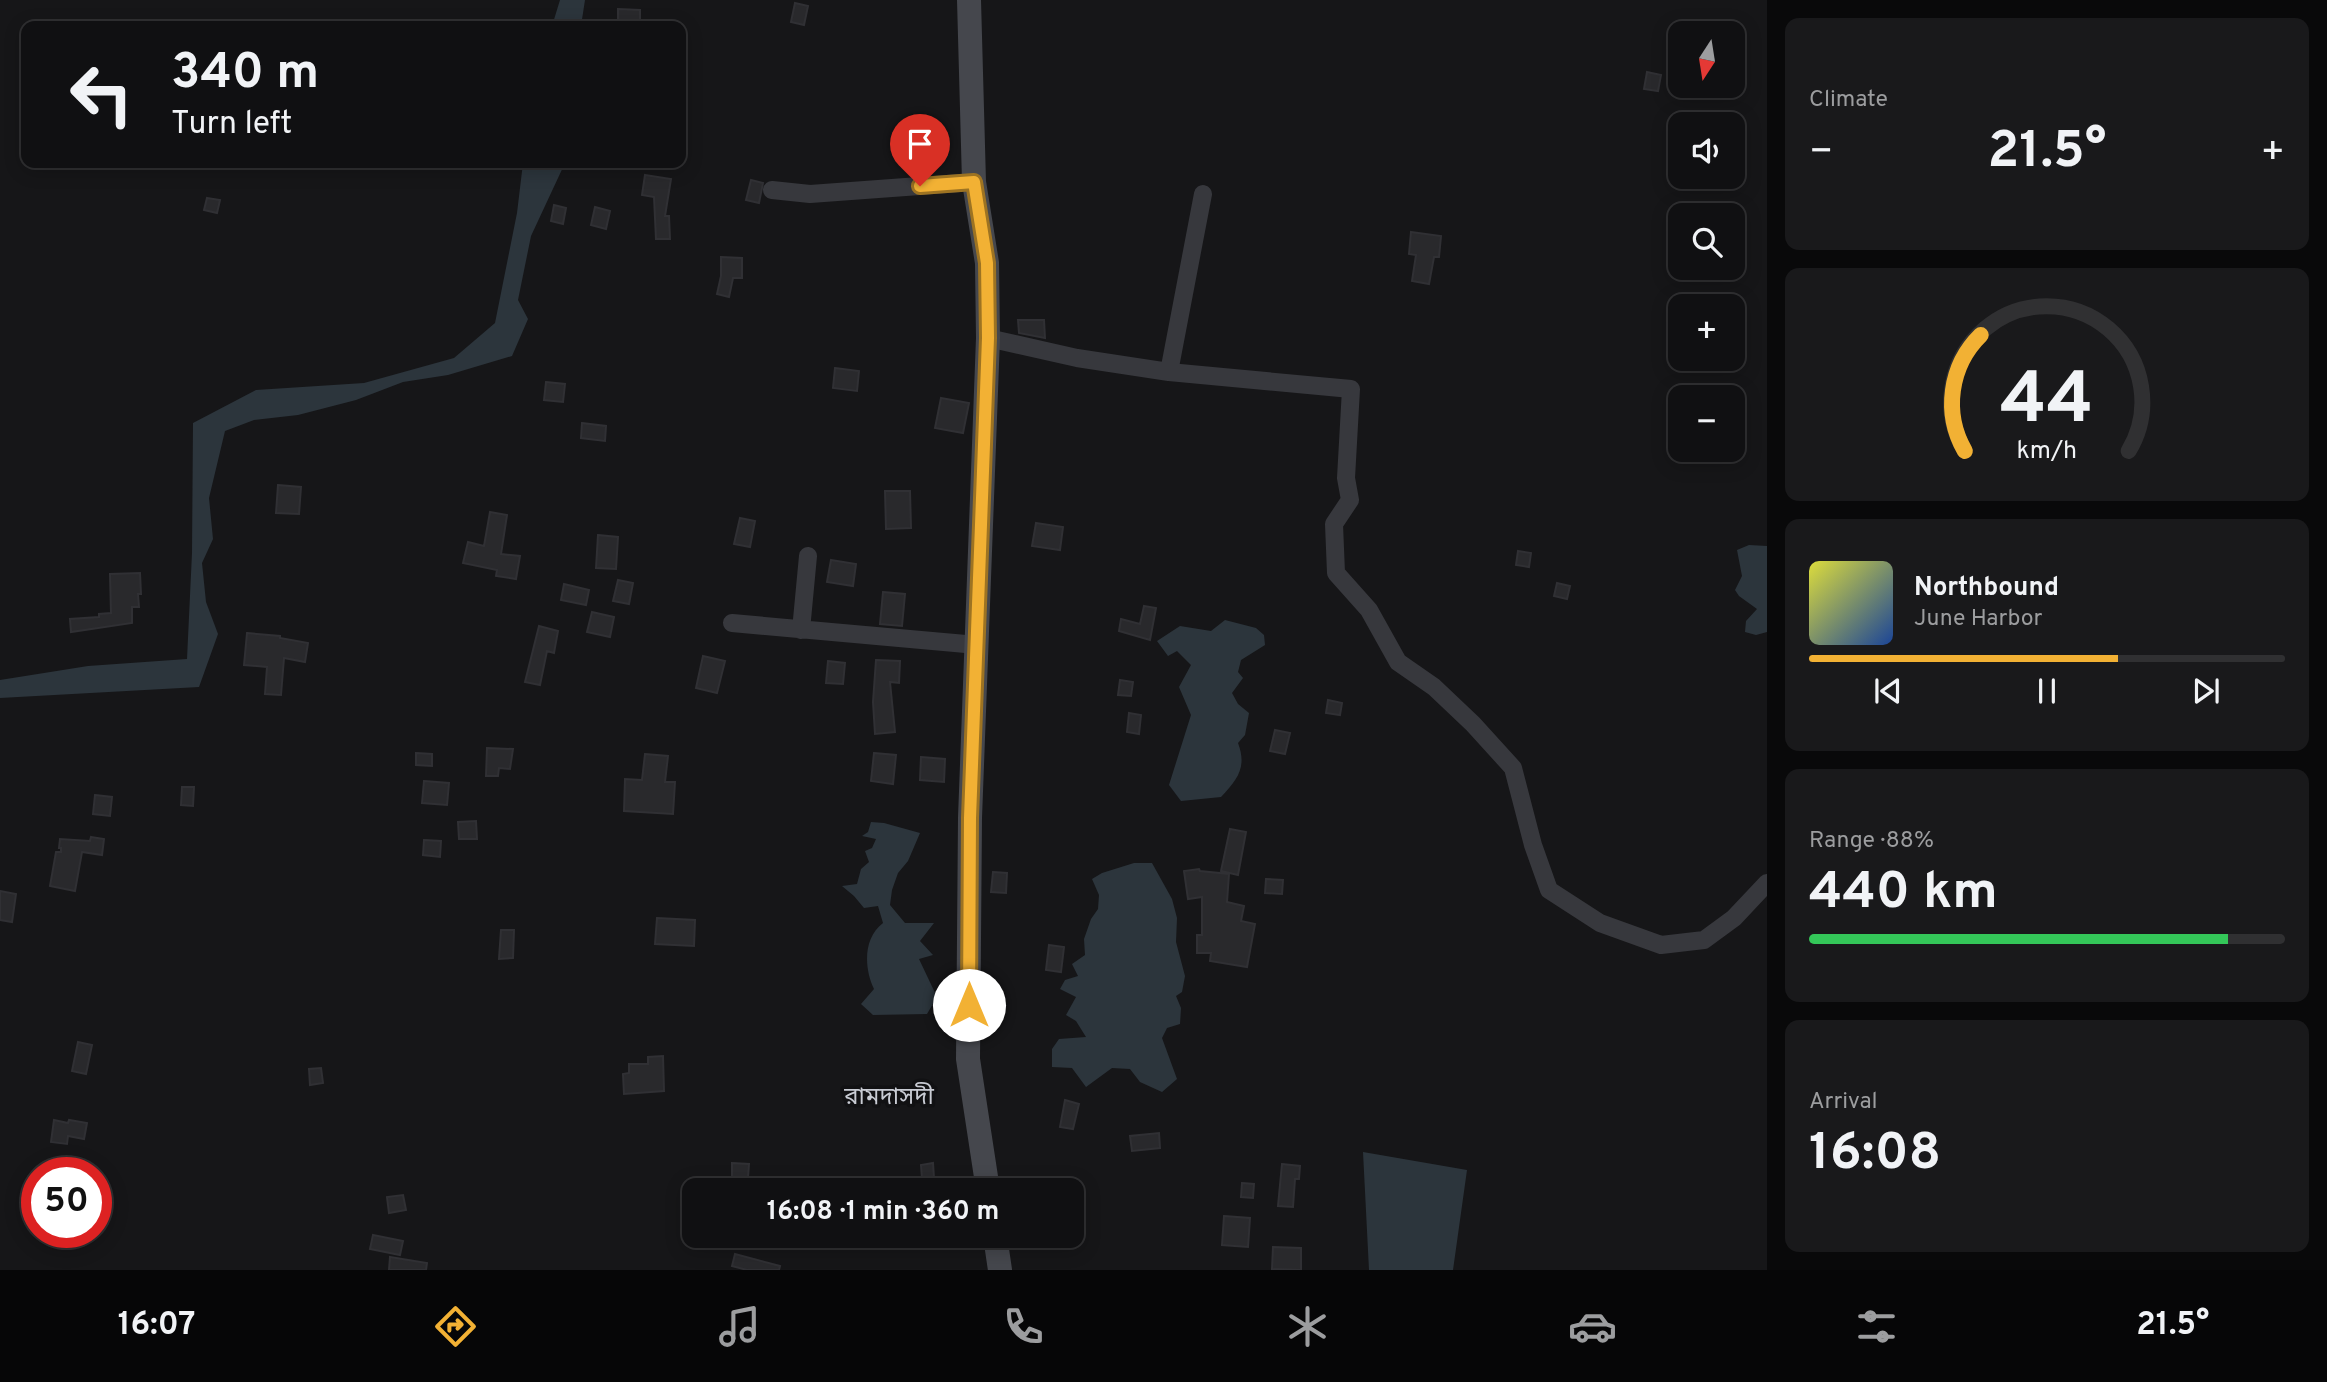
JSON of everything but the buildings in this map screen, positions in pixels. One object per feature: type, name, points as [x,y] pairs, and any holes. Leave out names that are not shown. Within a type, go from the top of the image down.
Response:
[{"type":"main road","points":[[969,0],[974,182],[987,263],[988,338],[970,818],[968,1059],[986,1178]]},
{"type":"main road","points":[[997,1248],[1000,1270]]},
{"type":"street","points":[[772,190],[810,194],[974,182]]},
{"type":"street","points":[[1169,372],[1203,194]]},
{"type":"street","points":[[988,338],[1077,358],[1169,372],[1352,389],[1346,478],[1350,500],[1334,524],[1336,573],[1369,610],[1398,662],[1434,687],[1513,768],[1533,845],[1549,890],[1600,923],[1661,945],[1704,940],[1734,918],[1767,883]]},
{"type":"street","points":[[801,629],[808,556]]},
{"type":"street","points":[[732,623],[976,645]]},
{"type":"shaded area","points":[[560,0],[585,0],[582,21],[554,21]]},
{"type":"shaded area","points":[[522,168],[563,168],[531,236],[518,300],[528,319],[512,356],[448,375],[403,382],[356,400],[298,415],[254,420],[225,431],[209,498],[213,539],[202,563],[206,602],[218,634],[199,687],[0,698],[0,680],[88,666],[187,659],[192,553],[193,423],[256,390],[364,383],[454,358],[495,323],[517,213]]},
{"type":"shaded area","points":[[1749,545],[1767,546],[1767,632],[1756,635],[1745,632],[1746,621],[1757,609],[1735,590],[1742,576],[1737,550]]},
{"type":"shaded area","points":[[1225,620],[1256,628],[1264,635],[1265,645],[1241,660],[1238,672],[1243,678],[1232,693],[1238,704],[1249,713],[1245,735],[1238,743],[1241,766],[1236,778],[1221,797],[1181,801],[1169,785],[1191,715],[1179,687],[1191,665],[1177,651],[1168,656],[1157,641],[1180,626],[1211,631]]},
{"type":"shaded area","points":[[871,822],[920,833],[908,861],[898,873],[890,905],[905,923],[934,923],[920,941],[933,955],[919,959],[937,997],[927,1014],[873,1015],[861,1004],[874,989],[868,972],[867,954],[876,929],[883,923],[878,906],[864,908],[842,886],[857,884],[861,869],[869,862],[865,851],[872,848],[876,839],[862,836],[868,832]]},
{"type":"shaded area","points":[[1134,863],[1152,863],[1172,899],[1177,918],[1176,942],[1185,976],[1182,992],[1176,996],[1181,1008],[1180,1024],[1167,1028],[1162,1038],[1177,1079],[1162,1092],[1140,1082],[1130,1069],[1112,1068],[1086,1087],[1072,1068],[1052,1067],[1052,1049],[1059,1039],[1086,1037],[1076,1021],[1066,1015],[1076,997],[1060,989],[1065,980],[1078,976],[1072,964],[1085,955],[1084,939],[1091,919],[1098,909],[1099,895],[1092,879]]},
{"type":"shaded area","points":[[1363,1152],[1467,1170],[1453,1270],[1369,1270]]},
{"type":"district","name":"রামদাসদী","points":[[889,1098]]},
{"type":"route","points":[[920,186],[974,182],[987,263],[988,338],[970,818],[969,1005]]}]
